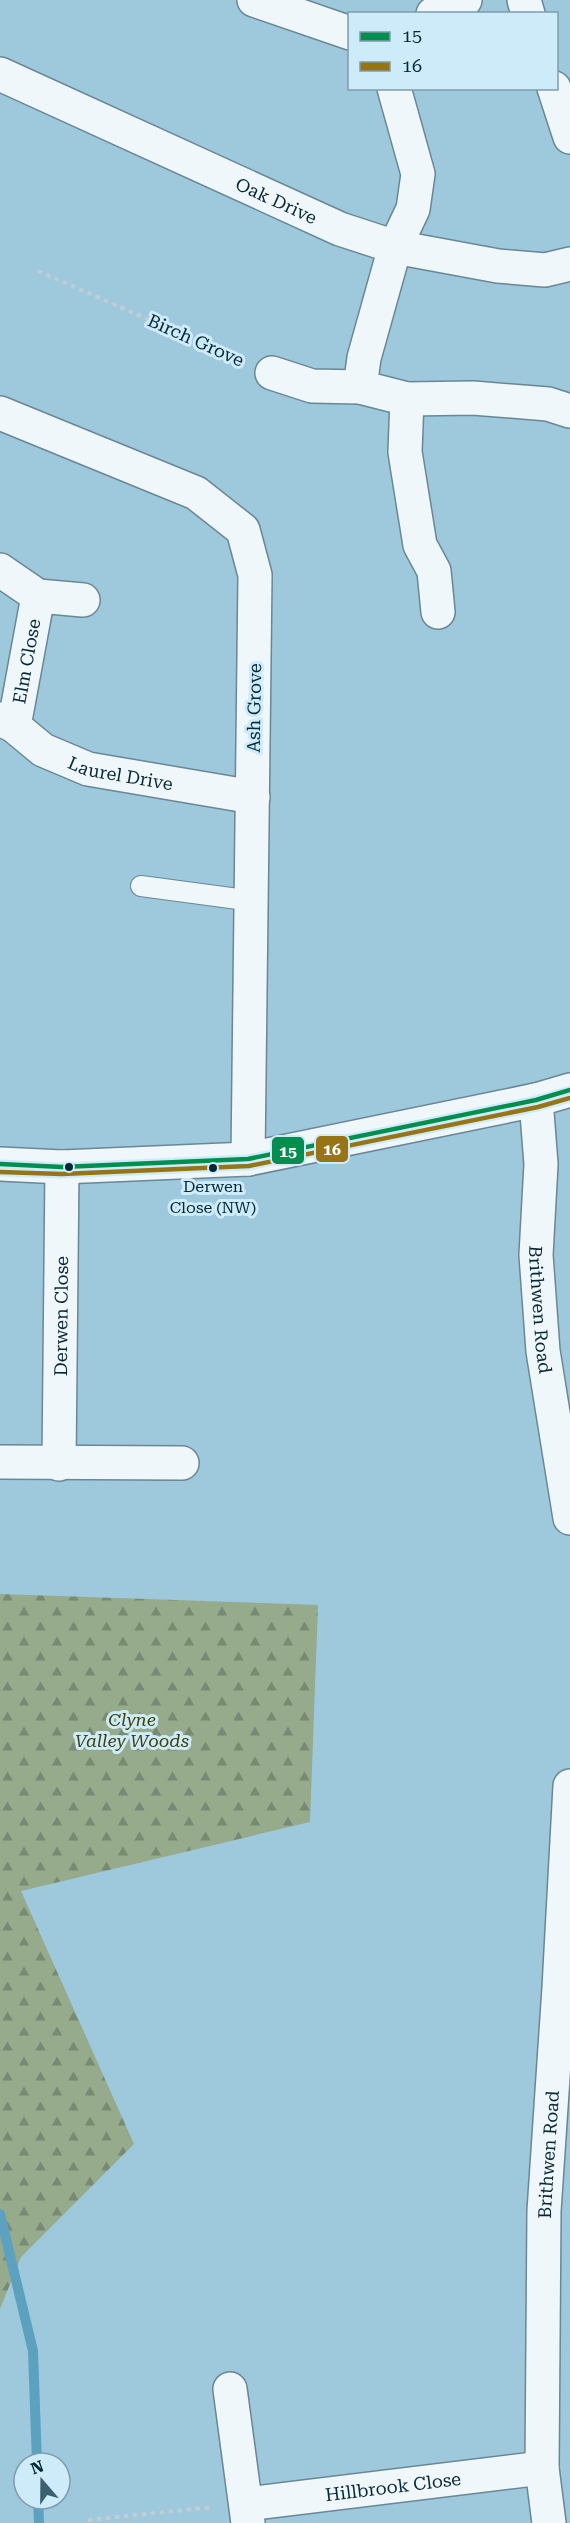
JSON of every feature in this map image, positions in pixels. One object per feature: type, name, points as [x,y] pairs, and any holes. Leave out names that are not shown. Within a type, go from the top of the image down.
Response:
[{"type":"street","points":[[254,0],[348,32]]},
{"type":"street","points":[[438,12],[465,0]]},
{"type":"street","name":"Oak Drive","points":[[0,74],[340,230],[395,247],[498,266],[545,270],[570,264]]},
{"type":"street","points":[[360,387],[364,358],[395,247],[412,209],[418,174],[395,90]]},
{"type":"street","points":[[555,90],[570,137]]},
{"type":"street","points":[[272,373],[312,386],[360,387],[406,399],[473,398],[548,404],[570,411]]},
{"type":"street","points":[[406,399],[405,452],[420,545],[434,571],[438,612]]},
{"type":"street","name":"Ash Grove","points":[[0,413],[196,493],[243,530],[255,575],[253,901],[248,1159]]},
{"type":"street","name":"Elm Close","points":[[0,570],[38,596],[83,600]]},
{"type":"street","name":"Elm Close","points":[[7,722],[38,596]]},
{"type":"street","name":"Laurel Drive","points":[[7,722],[43,750],[88,769],[253,797]]},
{"type":"street","points":[[0,1164],[62,1167],[248,1159],[536,1100],[570,1090]]},
{"type":"street","name":"Brithwen Road","points":[[536,1100],[541,1164],[536,1256],[543,1351],[570,1518]]},
{"type":"street","name":"Derwen Close","points":[[59,1464],[62,1167]]},
{"type":"street","points":[[0,1462],[182,1463]]},
{"type":"street","name":"Brithwen Road","points":[[549,2523],[542,2468],[557,2213],[570,1785]]},
{"type":"street","points":[[230,2389],[247,2513]]},
{"type":"street","name":"Hillbrook Close","points":[[247,2513],[542,2468]]},
{"type":"lane","points":[[141,886],[253,901]]},
{"type":"path","name":"Birch Grove","points":[[38,271],[272,373]]},
{"type":"path","points":[[88,2520],[247,2513]]},
{"type":"green space","name":"Clyne Valley Woods","points":[[0,1594],[318,1605],[310,1822],[21,1891],[134,2144],[21,2257],[0,2309]]},
{"type":"waterway","points":[[0,2214],[33,2351],[37,2451]]},
{"type":"waterway","points":[[38,2511],[39,2523]]},
{"type":"transit line","name":"15","points":[[0,1164],[62,1167],[248,1159],[536,1100],[570,1090]]},
{"type":"transit line","name":"16","points":[[0,1172],[62,1174],[249,1166],[538,1107],[570,1098]]},
{"type":"place","name":"Derwen Close (NW)","points":[[213,1168]]}]
